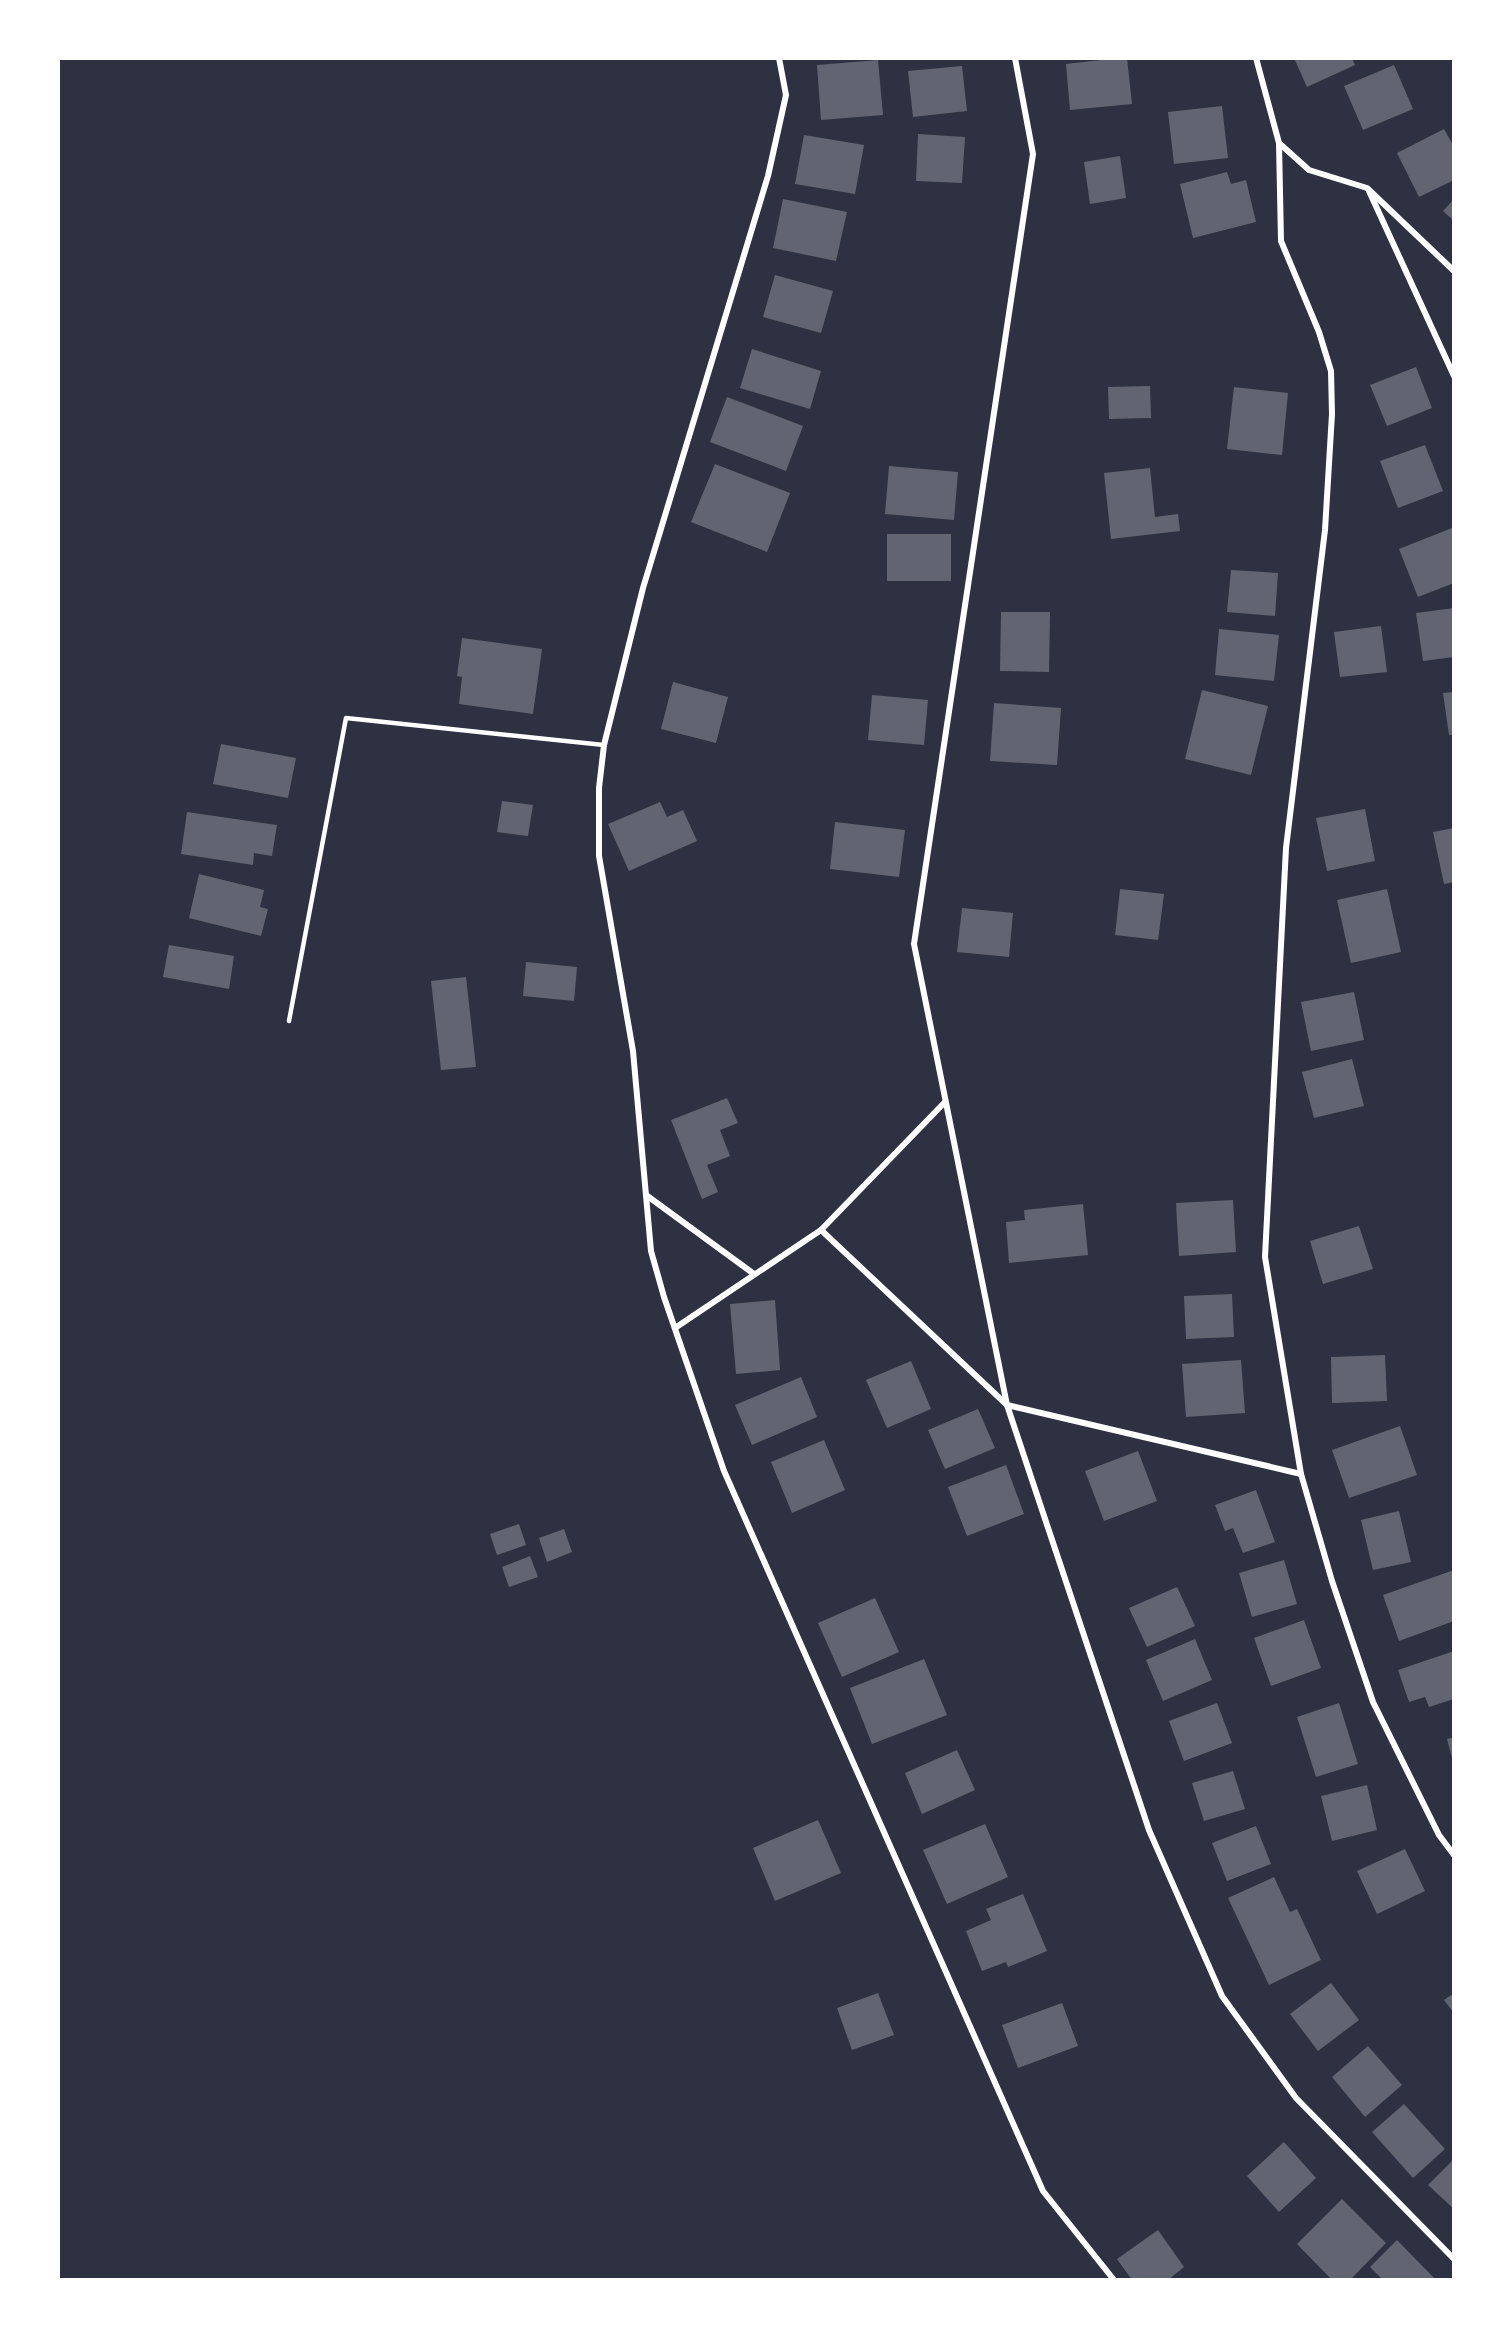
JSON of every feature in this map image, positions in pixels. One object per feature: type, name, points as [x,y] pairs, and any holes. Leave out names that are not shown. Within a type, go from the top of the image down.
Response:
[{"type":"street","points":[[779,58],[786,95],[768,176],[643,588],[604,745],[599,788],[600,856],[633,1051],[651,1251],[724,1471],[1043,2191],[1114,2280]]},
{"type":"street","points":[[1015,58],[1034,154],[914,944],[945,1102],[1007,1405],[1149,1830],[1222,1996],[1296,2098],[1454,2259]]},
{"type":"street","points":[[1256,58],[1279,143],[1281,241],[1319,332],[1331,371],[1332,414],[1325,530],[1286,848],[1265,1257],[1301,1474],[1332,1581],[1373,1702],[1439,1835],[1454,1855]]},
{"type":"street","points":[[1279,143],[1309,170],[1367,188],[1454,271]]},
{"type":"street","points":[[1367,188],[1454,376]]},
{"type":"street","points":[[675,1328],[820,1230],[945,1102]]},
{"type":"street","points":[[646,1195],[754,1274]]},
{"type":"street","points":[[820,1230],[1007,1405],[1301,1474]]},
{"type":"lane","points":[[289,1021],[346,718],[604,745]]},
{"type":"building","points":[[1127,58],[1132,104],[1070,110],[1066,64]]},
{"type":"building","points":[[1294,58],[1352,58],[1355,65],[1307,87]]},
{"type":"building","points":[[878,60],[883,115],[821,120],[817,65]]},
{"type":"building","points":[[1394,65],[1413,109],[1363,130],[1344,86]]},
{"type":"building","points":[[962,66],[967,111],[913,117],[908,71]]},
{"type":"building","points":[[1222,106],[1228,158],[1174,164],[1168,112]]},
{"type":"building","points":[[1444,129],[1454,147],[1454,180],[1419,197],[1397,153]]},
{"type":"building","points":[[918,134],[965,137],[962,183],[916,181]]},
{"type":"building","points":[[804,135],[864,145],[855,194],[795,184]]},
{"type":"building","points":[[1120,156],[1126,198],[1090,204],[1084,162]]},
{"type":"building","points":[[1227,172],[1231,184],[1246,180],[1256,222],[1193,238],[1180,184]]},
{"type":"building","points":[[783,199],[847,212],[836,261],[773,248]]},
{"type":"building","points":[[1454,199],[1454,221],[1443,211]]},
{"type":"building","points":[[775,275],[833,291],[821,333],[763,317]]},
{"type":"building","points":[[752,349],[821,371],[810,409],[740,388]]},
{"type":"building","points":[[1416,367],[1432,408],[1387,426],[1370,385]]},
{"type":"building","points":[[1150,386],[1151,418],[1109,419],[1108,387]]},
{"type":"building","points":[[1234,387],[1288,393],[1282,455],[1227,449]]},
{"type":"building","points":[[727,397],[803,426],[786,471],[710,442]]},
{"type":"building","points":[[1425,445],[1443,491],[1398,508],[1380,461]]},
{"type":"building","points":[[715,464],[790,493],[767,552],[691,522]]},
{"type":"building","points":[[889,466],[958,472],[954,520],[885,514]]},
{"type":"building","points":[[1150,468],[1155,517],[1178,514],[1180,531],[1111,539],[1104,473]]},
{"type":"building","points":[[1452,528],[1454,583],[1418,597],[1399,549]]},
{"type":"building","points":[[887,534],[951,534],[951,581],[887,581]]},
{"type":"building","points":[[1231,570],[1278,573],[1275,616],[1227,612]]},
{"type":"building","points":[[1454,608],[1454,657],[1423,661],[1416,613]]},
{"type":"building","points":[[1001,612],[1050,612],[1049,672],[1000,671]]},
{"type":"building","points":[[1381,626],[1387,672],[1340,677],[1334,632]]},
{"type":"building","points":[[1219,629],[1279,635],[1274,681],[1215,675]]},
{"type":"building","points":[[462,638],[542,649],[533,714],[459,704],[462,677],[457,676]]},
{"type":"building","points":[[673,682],[728,697],[716,743],[661,729]]},
{"type":"building","points":[[1202,690],[1268,706],[1251,775],[1185,759]]},
{"type":"building","points":[[1454,692],[1454,735],[1449,735],[1443,693]]},
{"type":"building","points":[[872,695],[928,700],[924,745],[868,740]]},
{"type":"building","points":[[994,703],[1061,708],[1057,765],[990,761]]},
{"type":"building","points":[[221,744],[296,758],[288,798],[213,784]]},
{"type":"building","points":[[502,801],[533,805],[528,836],[497,832]]},
{"type":"building","points":[[660,802],[667,817],[683,810],[697,841],[629,871],[608,824]]},
{"type":"building","points":[[1365,809],[1375,861],[1327,871],[1316,818]]},
{"type":"building","points":[[187,812],[277,825],[272,856],[254,853],[253,865],[181,854]]},
{"type":"building","points":[[835,822],[905,830],[899,877],[830,869]]},
{"type":"building","points":[[1454,828],[1454,882],[1444,884],[1433,832]]},
{"type":"building","points":[[199,874],[264,890],[260,907],[268,909],[261,936],[189,918]]},
{"type":"building","points":[[1120,889],[1164,894],[1158,940],[1115,935]]},
{"type":"building","points":[[1387,889],[1401,952],[1351,963],[1337,900]]},
{"type":"building","points":[[962,908],[1013,913],[1009,957],[957,952]]},
{"type":"building","points":[[169,945],[234,956],[229,989],[163,977]]},
{"type":"building","points":[[526,962],[577,967],[574,1001],[523,996]]},
{"type":"building","points":[[466,977],[476,1067],[441,1070],[431,981]]},
{"type":"building","points":[[1354,992],[1364,1040],[1311,1051],[1301,1002]]},
{"type":"building","points":[[1352,1059],[1364,1106],[1314,1118],[1302,1072]]},
{"type":"building","points":[[727,1098],[738,1123],[720,1130],[730,1156],[707,1165],[718,1192],[702,1199],[671,1120]]},
{"type":"building","points":[[1233,1200],[1236,1252],[1179,1256],[1176,1203]]},
{"type":"building","points":[[1083,1204],[1088,1255],[1009,1263],[1006,1222],[1025,1220],[1024,1210]]},
{"type":"building","points":[[1359,1226],[1373,1269],[1323,1284],[1310,1241]]},
{"type":"building","points":[[1232,1294],[1234,1337],[1186,1339],[1184,1296]]},
{"type":"building","points":[[775,1300],[780,1370],[736,1374],[730,1304]]},
{"type":"building","points":[[1385,1355],[1387,1401],[1332,1403],[1331,1357]]},
{"type":"building","points":[[1241,1360],[1245,1413],[1186,1417],[1182,1364]]},
{"type":"building","points":[[911,1361],[931,1409],[887,1428],[866,1380]]},
{"type":"building","points":[[801,1377],[817,1417],[752,1445],[735,1405]]},
{"type":"building","points":[[978,1409],[995,1448],[945,1469],[928,1430]]},
{"type":"building","points":[[1400,1426],[1417,1475],[1349,1498],[1332,1450]]},
{"type":"building","points":[[824,1440],[845,1490],[792,1513],[771,1462]]},
{"type":"building","points":[[1138,1451],[1157,1501],[1104,1521],[1085,1471]]},
{"type":"building","points":[[1006,1465],[1024,1514],[967,1536],[948,1487]]},
{"type":"building","points":[[1256,1490],[1275,1542],[1243,1553],[1233,1528],[1225,1531],[1215,1505]]},
{"type":"building","points":[[1399,1511],[1411,1562],[1373,1570],[1361,1520]]},
{"type":"building","points":[[519,1524],[526,1545],[497,1555],[490,1534]]},
{"type":"building","points":[[564,1529],[572,1552],[547,1562],[539,1538]]},
{"type":"building","points":[[530,1556],[538,1577],[509,1587],[502,1567]]},
{"type":"building","points":[[1284,1560],[1297,1604],[1252,1617],[1239,1573]]},
{"type":"building","points":[[1454,1570],[1454,1621],[1399,1641],[1383,1595]]},
{"type":"building","points":[[1177,1587],[1195,1626],[1147,1647],[1129,1608]]},
{"type":"building","points":[[875,1598],[899,1652],[842,1677],[818,1623]]},
{"type":"building","points":[[1304,1620],[1321,1668],[1271,1686],[1254,1638]]},
{"type":"building","points":[[1195,1639],[1212,1680],[1163,1701],[1146,1660]]},
{"type":"building","points":[[1454,1651],[1454,1699],[1429,1707],[1425,1697],[1409,1702],[1398,1670]]},
{"type":"building","points":[[924,1659],[947,1715],[872,1744],[850,1688]]},
{"type":"building","points":[[1217,1703],[1232,1743],[1184,1761],[1169,1721]]},
{"type":"building","points":[[1339,1703],[1358,1764],[1316,1777],[1297,1717]]},
{"type":"building","points":[[1454,1737],[1454,1762],[1453,1762],[1447,1739]]},
{"type":"building","points":[[957,1750],[975,1790],[922,1814],[905,1773]]},
{"type":"building","points":[[1233,1771],[1245,1809],[1204,1821],[1192,1783]]},
{"type":"building","points":[[1367,1785],[1377,1830],[1332,1841],[1321,1796]]},
{"type":"building","points":[[818,1820],[841,1873],[775,1901],[753,1848]]},
{"type":"building","points":[[985,1824],[1008,1877],[947,1904],[923,1850]]},
{"type":"building","points":[[1256,1826],[1271,1864],[1227,1881],[1212,1843]]},
{"type":"building","points":[[1405,1849],[1425,1891],[1377,1914],[1357,1871]]},
{"type":"building","points":[[1274,1877],[1290,1912],[1297,1909],[1321,1960],[1269,1985],[1228,1898]]},
{"type":"building","points":[[1023,1894],[1047,1951],[1008,1967],[1006,1962],[982,1971],[966,1931],[991,1920],[986,1909]]},
{"type":"building","points":[[1331,1983],[1359,2020],[1318,2051],[1290,2014]]},
{"type":"building","points":[[878,1993],[894,2035],[852,2050],[837,2008]]},
{"type":"building","points":[[1454,1993],[1454,2013],[1444,2000]]},
{"type":"building","points":[[1062,2003],[1078,2046],[1018,2068],[1002,2025]]},
{"type":"building","points":[[1368,2046],[1402,2085],[1365,2117],[1332,2077]]},
{"type":"building","points":[[1404,2104],[1445,2149],[1413,2178],[1372,2132]]},
{"type":"building","points":[[1284,2142],[1316,2178],[1279,2212],[1247,2176]]},
{"type":"building","points":[[1454,2159],[1454,2209],[1428,2185]]},
{"type":"building","points":[[1342,2199],[1386,2243],[1350,2280],[1332,2280],[1297,2244]]},
{"type":"building","points":[[1158,2230],[1184,2267],[1168,2280],[1132,2280],[1117,2259]]},
{"type":"building","points":[[1397,2240],[1436,2280],[1383,2280],[1370,2267]]}]
